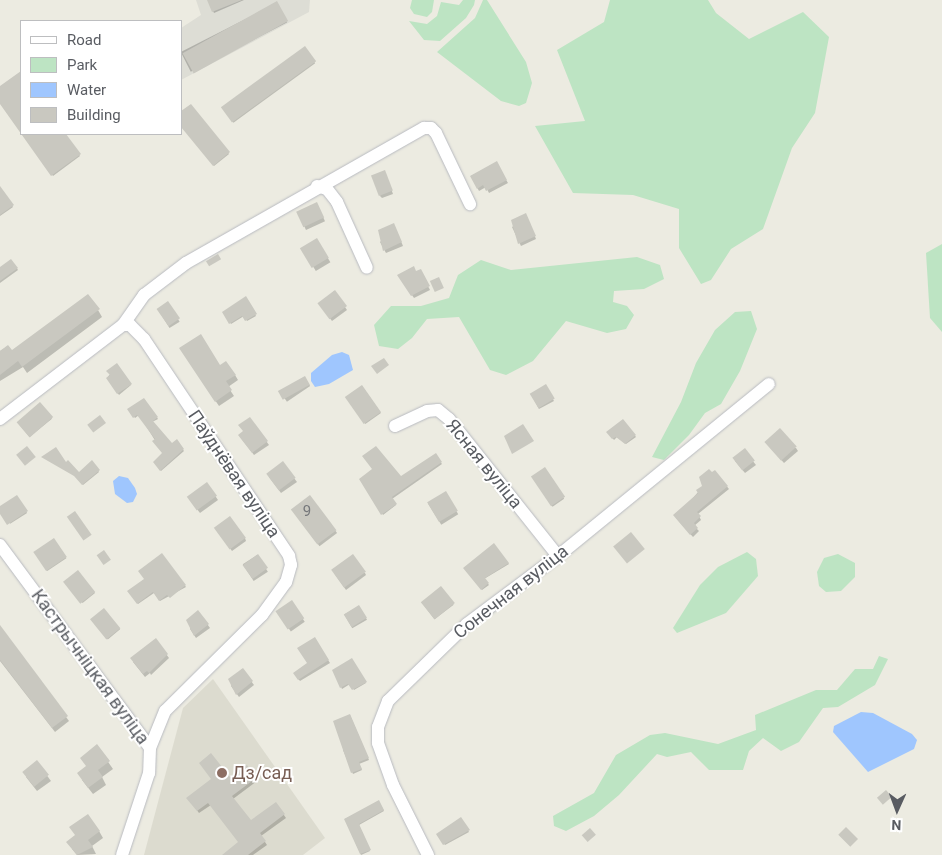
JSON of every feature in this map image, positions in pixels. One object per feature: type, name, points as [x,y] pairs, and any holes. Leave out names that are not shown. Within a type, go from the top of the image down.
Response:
[{"type":"street","points":[[0,419],[123,324],[144,295],[163,279],[317,186],[424,128],[431,128],[436,133],[470,204]]},
{"type":"street","points":[[317,186],[326,189],[337,202],[367,268]]},
{"type":"street","name":"Паўднёвая вуліца","points":[[123,324],[130,325],[144,339],[284,548],[291,565],[286,582],[262,615],[165,711],[150,748]]},
{"type":"street","name":"Сонечная вуліца","points":[[428,855],[384,761],[378,743],[381,715],[388,701],[467,624],[558,556],[769,384]]},
{"type":"street","name":"Ясная вуліца","points":[[394,426],[427,411],[438,410],[449,418],[558,556]]},
{"type":"street","name":"Кастрычніцкая вуліца","points":[[0,545],[150,748],[149,773],[122,855]]},
{"type":"shaded area","points":[[196,0],[310,0],[309,12],[182,79],[182,27],[201,15]]},
{"type":"shaded area","name":"Дз/сад","points":[[213,679],[325,838],[303,855],[144,855],[183,708]]},
{"type":"green space","points":[[412,0],[434,0],[432,12],[427,17],[414,14],[410,8]]},
{"type":"green space","points":[[463,0],[475,0],[474,5],[466,18],[440,41],[424,40],[409,21],[427,24],[437,16],[441,2],[459,5]]},
{"type":"green space","points":[[483,0],[487,0],[526,62],[532,83],[526,103],[519,106],[501,101],[437,52],[475,18]]},
{"type":"green space","points":[[610,0],[708,0],[716,13],[749,39],[803,12],[829,37],[815,113],[792,148],[763,229],[731,249],[711,280],[701,284],[679,248],[679,209],[633,195],[573,193],[535,126],[585,121],[557,50],[604,22]]},
{"type":"green space","points":[[942,244],[942,332],[930,318],[926,253]]},
{"type":"green space","points":[[637,257],[660,265],[664,279],[644,289],[614,291],[613,302],[627,306],[634,315],[626,329],[607,333],[566,321],[533,361],[506,375],[490,370],[459,317],[427,319],[412,338],[398,349],[379,346],[374,325],[391,306],[421,306],[449,298],[458,275],[481,260],[511,270]]},
{"type":"green space","points":[[751,311],[757,329],[740,371],[721,404],[705,413],[689,435],[664,460],[652,457],[681,402],[696,363],[715,330],[735,312]]},
{"type":"green space","points":[[747,552],[756,559],[758,576],[726,613],[677,633],[673,628],[700,585],[718,567]]},
{"type":"green space","points":[[838,554],[855,563],[855,577],[841,591],[826,592],[819,586],[817,572],[824,558]]},
{"type":"green space","points":[[879,656],[888,659],[875,685],[838,707],[823,708],[799,742],[781,751],[763,738],[749,751],[743,770],[709,770],[691,752],[667,757],[657,754],[619,795],[594,816],[566,831],[554,826],[553,816],[594,793],[616,755],[650,735],[665,733],[718,744],[756,730],[755,715],[816,690],[837,690],[855,669],[873,669]]},
{"type":"water","points":[[342,352],[349,355],[353,370],[329,384],[315,387],[311,381],[311,373],[332,355]]},
{"type":"water","points":[[119,476],[128,478],[135,488],[137,494],[133,502],[127,503],[115,494],[113,481]]},
{"type":"water","points":[[861,712],[873,713],[912,734],[917,740],[914,749],[868,772],[833,732],[834,726]]},
{"type":"building","points":[[207,0],[242,0],[212,12]]},
{"type":"building","points":[[277,1],[288,21],[194,73],[183,53]]},
{"type":"building","points":[[305,46],[316,61],[232,123],[221,107]]},
{"type":"building","points":[[20,72],[20,133],[0,104],[0,86]]},
{"type":"building","points":[[191,104],[230,152],[213,166],[182,128],[182,110]]},
{"type":"building","points":[[22,135],[67,135],[81,154],[51,176]]},
{"type":"building","points":[[497,161],[507,180],[486,191],[483,185],[477,189],[470,176]]},
{"type":"building","points":[[385,170],[393,191],[379,196],[371,175]]},
{"type":"building","points":[[0,186],[14,205],[0,215]]},
{"type":"building","points":[[317,202],[324,217],[303,227],[296,212]]},
{"type":"building","points":[[526,213],[536,236],[518,244],[511,220]]},
{"type":"building","points":[[394,223],[402,242],[383,251],[378,230]]},
{"type":"building","points":[[317,238],[329,258],[312,268],[300,248]]},
{"type":"building","points":[[218,254],[221,259],[209,266],[206,261]]},
{"type":"building","points":[[11,259],[18,268],[0,281],[0,267]]},
{"type":"building","points":[[414,266],[416,271],[421,269],[430,286],[411,296],[397,275]]},
{"type":"building","points":[[439,277],[444,288],[435,292],[430,281]]},
{"type":"building","points":[[335,290],[347,306],[329,319],[317,303]]},
{"type":"building","points":[[88,294],[100,309],[22,367],[18,361],[0,375],[0,351],[8,345],[12,350]]},
{"type":"building","points":[[246,296],[257,314],[245,321],[242,316],[229,324],[222,312]]},
{"type":"building","points":[[168,301],[180,318],[169,326],[157,309]]},
{"type":"building","points":[[201,334],[220,365],[226,361],[236,375],[226,381],[232,390],[215,402],[179,348]]},
{"type":"building","points":[[384,358],[389,365],[377,374],[371,366]]},
{"type":"building","points":[[117,363],[132,384],[117,394],[106,378],[110,375],[106,371]]},
{"type":"building","points":[[305,376],[310,385],[283,400],[278,391]]},
{"type":"building","points":[[546,384],[555,399],[538,408],[530,394]]},
{"type":"building","points":[[362,385],[381,412],[364,424],[345,397]]},
{"type":"building","points":[[144,398],[158,417],[153,421],[172,443],[177,439],[184,449],[160,471],[153,462],[162,453],[152,441],[155,439],[137,415],[133,418],[127,409]]},
{"type":"building","points":[[40,402],[53,417],[30,437],[17,422]]},
{"type":"building","points":[[100,415],[106,423],[93,433],[87,425]]},
{"type":"building","points":[[250,417],[268,441],[252,453],[238,435],[243,431],[238,425]]},
{"type":"building","points":[[623,419],[636,435],[625,444],[616,437],[612,439],[606,432]]},
{"type":"building","points":[[523,424],[534,441],[512,454],[504,436]]},
{"type":"building","points":[[780,428],[797,447],[781,461],[764,442]]},
{"type":"building","points":[[27,446],[36,457],[25,466],[16,455]]},
{"type":"building","points":[[376,446],[401,476],[436,453],[442,462],[392,497],[397,504],[381,515],[359,479],[372,469],[362,456]]},
{"type":"building","points":[[56,447],[66,462],[68,460],[79,472],[92,460],[100,470],[82,485],[74,476],[41,457]]},
{"type":"building","points":[[745,448],[755,461],[742,470],[732,458]]},
{"type":"building","points":[[283,461],[296,478],[279,490],[266,474]]},
{"type":"building","points":[[545,467],[565,497],[551,506],[531,477]]},
{"type":"building","points":[[709,469],[712,472],[715,470],[728,486],[697,512],[701,516],[694,523],[698,528],[690,535],[673,515],[698,493],[696,490],[702,486],[699,477]]},
{"type":"building","points":[[207,482],[217,496],[197,510],[187,497]]},
{"type":"building","points":[[446,491],[458,511],[439,522],[427,502]]},
{"type":"building","points":[[17,495],[28,511],[7,525],[0,514],[0,506]]},
{"type":"building","points":[[310,495],[336,530],[317,545],[291,509]]},
{"type":"building","points":[[75,511],[92,535],[83,540],[67,517]]},
{"type":"building","points":[[230,516],[246,538],[230,550],[214,528]]},
{"type":"building","points":[[631,532],[645,549],[627,564],[613,546]]},
{"type":"building","points":[[54,538],[67,557],[46,571],[33,552]]},
{"type":"building","points":[[494,543],[509,563],[485,578],[489,583],[481,590],[463,568]]},
{"type":"building","points":[[104,550],[111,560],[104,565],[97,555]]},
{"type":"building","points":[[162,553],[186,585],[170,598],[167,595],[159,601],[153,592],[137,604],[127,591],[144,579],[138,571]]},
{"type":"building","points":[[258,554],[268,568],[253,579],[243,565]]},
{"type":"building","points":[[353,554],[366,572],[344,588],[331,570]]},
{"type":"building","points":[[78,570],[95,592],[80,604],[63,582]]},
{"type":"building","points":[[441,586],[455,603],[435,619],[421,602]]},
{"type":"building","points":[[292,600],[304,618],[288,629],[275,611]]},
{"type":"building","points":[[359,605],[367,618],[352,627],[344,615]]},
{"type":"building","points":[[104,608],[120,628],[106,640],[90,619]]},
{"type":"building","points":[[198,610],[209,624],[194,636],[186,620]]},
{"type":"building","points":[[0,625],[68,716],[52,728],[0,660]]},
{"type":"building","points":[[315,637],[329,660],[298,680],[293,673],[307,663],[297,648]]},
{"type":"building","points":[[156,638],[168,654],[149,673],[147,671],[143,674],[130,658]]},
{"type":"building","points":[[352,658],[367,682],[352,690],[348,684],[340,688],[332,670]]},
{"type":"building","points":[[243,668],[253,681],[236,695],[228,679]]},
{"type":"building","points":[[350,714],[369,758],[359,762],[362,769],[351,773],[333,721]]},
{"type":"building","points":[[97,744],[110,761],[98,770],[103,777],[88,788],[77,773],[86,766],[80,758]]},
{"type":"building","points":[[211,753],[230,777],[247,765],[256,778],[232,796],[251,820],[276,802],[285,814],[260,833],[266,841],[248,855],[222,855],[238,842],[208,803],[197,811],[186,798],[211,779],[199,763]]},
{"type":"building","points":[[37,760],[49,775],[34,787],[22,772]]},
{"type":"building","points":[[886,790],[892,797],[883,805],[877,798]]},
{"type":"building","points":[[379,800],[384,810],[359,824],[371,850],[360,854],[344,819]]},
{"type":"building","points":[[88,814],[100,831],[88,840],[93,847],[77,855],[66,842],[75,835],[69,827]]},
{"type":"building","points":[[461,817],[470,830],[443,845],[436,834]]},
{"type":"building","points":[[846,827],[858,839],[850,847],[838,835]]},
{"type":"building","points":[[590,828],[596,835],[588,842],[582,835]]},
{"type":"place","name":"Дз/сад","points":[[222,773]]}]
